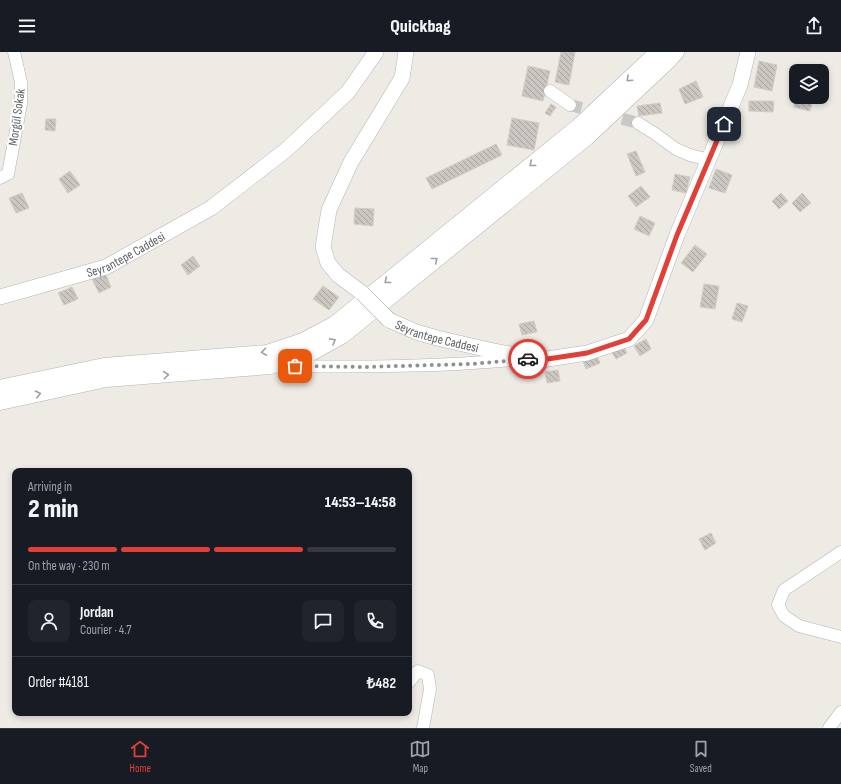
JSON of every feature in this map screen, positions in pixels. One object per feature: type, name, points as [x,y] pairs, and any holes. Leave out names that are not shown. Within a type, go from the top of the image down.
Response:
[{"type":"main road","points":[[0,388],[104,366],[267,353],[303,342],[335,324],[572,132],[658,52]]},
{"type":"main road","points":[[0,402],[106,379],[267,366],[309,354],[343,335],[587,137],[676,52]]},
{"type":"street","name":"Morgül Sokak","points":[[0,178],[8,174],[21,104],[21,82],[14,52]]},
{"type":"street","name":"Seyrantepe Caddesi","points":[[0,297],[106,267],[211,208],[286,150],[348,92],[376,52]]},
{"type":"street","name":"Seyrantepe Caddesi","points":[[406,52],[402,78],[351,162],[329,210],[323,246],[328,263],[338,275],[362,293],[389,320],[416,332],[437,338],[541,360],[587,353],[629,339],[646,320],[677,235],[740,85],[748,52]]},
{"type":"street","points":[[550,91],[570,105]]},
{"type":"street","points":[[638,123],[676,149],[690,155],[709,160]]},
{"type":"street","points":[[267,366],[364,367],[472,364],[531,358]]},
{"type":"street","points":[[841,552],[784,590],[778,605],[784,616],[799,626],[841,637]]},
{"type":"street","points":[[412,678],[418,671],[428,675],[430,689],[423,728]]},
{"type":"street","points":[[829,728],[841,712]]},
{"type":"building","points":[[561,52],[575,52],[569,85],[555,82]]},
{"type":"building","points":[[759,61],[777,65],[772,91],[754,87]]},
{"type":"building","points":[[528,66],[550,71],[543,101],[522,96]]},
{"type":"building","points":[[696,81],[703,97],[685,104],[679,89]]},
{"type":"building","points":[[749,101],[774,101],[773,112],[749,111]]},
{"type":"building","points":[[660,103],[662,113],[639,116],[637,106]]},
{"type":"building","points":[[551,104],[556,107],[550,116],[545,113]]},
{"type":"building","points":[[794,104],[812,104],[810,111],[794,107]]},
{"type":"building","points":[[512,118],[539,123],[534,150],[507,145]]},
{"type":"building","points":[[46,119],[56,119],[55,131],[45,130]]},
{"type":"building","points":[[496,144],[502,155],[432,189],[426,178]]},
{"type":"building","points":[[636,151],[645,172],[636,176],[627,154]]},
{"type":"building","points":[[716,169],[732,175],[725,193],[709,188]]},
{"type":"building","points":[[70,171],[80,185],[68,193],[59,179]]},
{"type":"building","points":[[675,174],[690,177],[686,193],[672,190]]},
{"type":"building","points":[[641,186],[650,197],[636,207],[628,196]]},
{"type":"building","points":[[22,193],[29,208],[16,213],[9,198]]},
{"type":"building","points":[[781,193],[788,201],[779,209],[772,201]]},
{"type":"building","points":[[802,193],[811,203],[800,212],[792,203]]},
{"type":"building","points":[[355,208],[374,209],[373,226],[354,224]]},
{"type":"building","points":[[640,216],[655,223],[649,236],[634,229]]},
{"type":"building","points":[[695,245],[707,254],[693,272],[681,263]]},
{"type":"building","points":[[193,256],[200,266],[188,275],[181,265]]},
{"type":"building","points":[[105,273],[111,287],[99,293],[92,279]]},
{"type":"building","points":[[704,284],[719,286],[715,309],[700,307]]},
{"type":"building","points":[[323,286],[339,297],[329,310],[313,299]]},
{"type":"building","points":[[72,287],[78,299],[64,305],[58,293]]},
{"type":"building","points":[[737,303],[748,306],[742,322],[732,319]]},
{"type":"building","points":[[534,321],[537,332],[522,335],[519,324]]},
{"type":"building","points":[[646,339],[651,349],[640,356],[634,346]]},
{"type":"building","points":[[622,343],[627,353],[616,359],[610,349]]},
{"type":"building","points":[[596,353],[600,363],[586,369],[582,358]]},
{"type":"building","points":[[558,370],[560,381],[547,383],[545,372]]},
{"type":"building","points":[[711,533],[716,543],[705,550],[699,539]]},
{"type":"tunnel","points":[[570,105],[638,123]]},
{"type":"way so far","points":[[295,366],[364,367],[472,364],[528,359]]},
{"type":"route","points":[[528,359],[531,358],[541,360],[587,353],[629,339],[646,320],[677,235],[724,124]]}]
